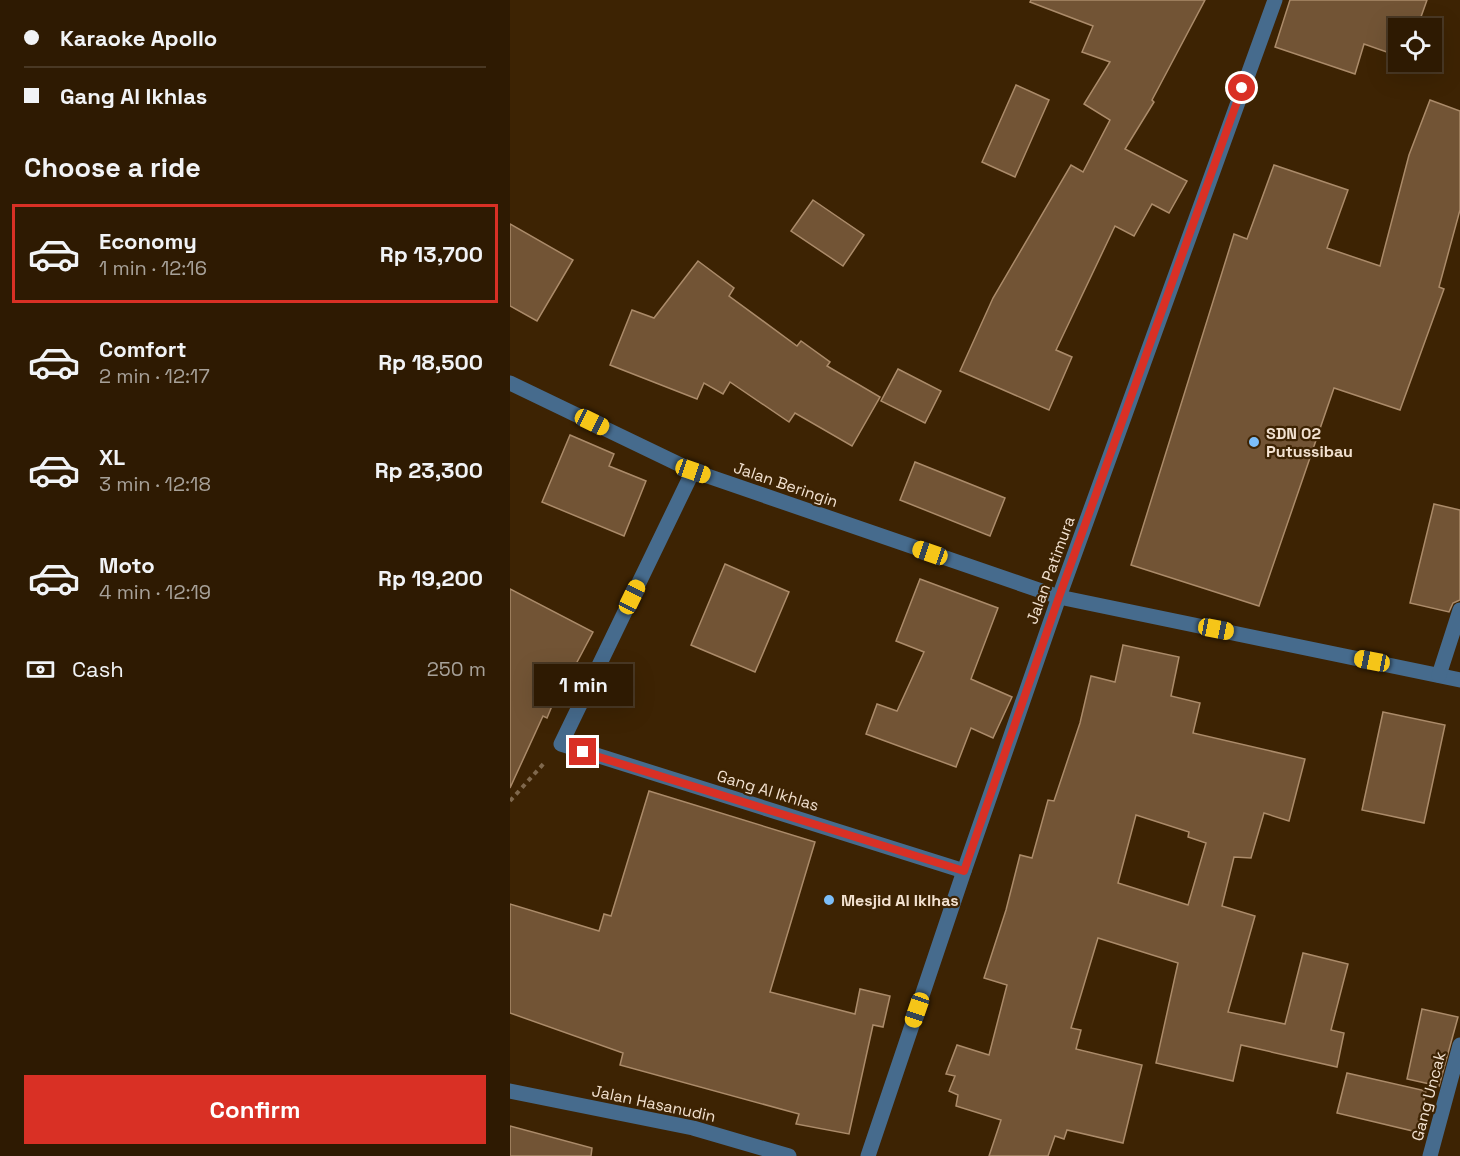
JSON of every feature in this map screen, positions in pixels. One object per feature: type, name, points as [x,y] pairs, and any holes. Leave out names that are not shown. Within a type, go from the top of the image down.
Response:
[{"type":"street","name":"Jalan Patimura","points":[[868,1156],[1059,597],[1275,0]]},
{"type":"street","name":"Jalan Beringin","points":[[510,383],[693,471],[1059,597],[1460,680]]},
{"type":"street","points":[[561,744],[693,471]]},
{"type":"street","points":[[1439,675],[1460,610]]},
{"type":"street","name":"Gang Al Ikhlas","points":[[561,744],[964,871]]},
{"type":"street","name":"Gang Uncak","points":[[1430,1156],[1460,1045]]},
{"type":"street","name":"Jalan Hasanudin","points":[[510,1091],[693,1128],[789,1156]]},
{"type":"path","points":[[510,801],[561,744]]},
{"type":"building","points":[[1031,0],[1205,0],[1152,100],[1154,102],[1125,149],[1187,181],[1169,213],[1152,204],[1134,236],[1115,226],[1056,350],[1072,357],[1049,410],[960,371],[993,298],[1071,165],[1083,172],[1110,120],[1084,104],[1110,62],[1082,52],[1093,26],[1030,2]]},
{"type":"building","points":[[1290,0],[1427,0],[1421,18],[1388,18],[1388,52],[1364,44],[1355,74],[1275,47]]},
{"type":"building","points":[[1016,85],[1049,100],[1015,177],[982,162]]},
{"type":"building","points":[[1430,100],[1460,111],[1460,210],[1439,287],[1444,289],[1400,410],[1334,388],[1259,606],[1131,565],[1234,234],[1247,239],[1274,165],[1348,190],[1327,248],[1380,266],[1409,155]]},
{"type":"building","points":[[813,200],[864,235],[843,266],[791,231]]},
{"type":"building","points":[[510,224],[573,260],[537,321],[510,306]]},
{"type":"building","points":[[698,261],[734,288],[729,296],[797,346],[801,341],[830,362],[827,366],[880,397],[852,446],[795,413],[789,422],[730,382],[723,394],[704,383],[697,399],[610,365],[632,310],[654,318]]},
{"type":"building","points":[[898,369],[941,391],[925,423],[881,401]]},
{"type":"building","points":[[570,435],[614,454],[609,466],[646,481],[624,536],[542,502]]},
{"type":"building","points":[[915,462],[1005,498],[990,536],[900,500]]},
{"type":"building","points":[[1434,504],[1460,510],[1460,600],[1453,603],[1449,612],[1410,603]]},
{"type":"building","points":[[725,564],[789,592],[755,672],[691,645]]},
{"type":"building","points":[[920,579],[998,608],[971,679],[1012,697],[993,738],[971,728],[956,767],[866,734],[877,704],[897,711],[924,652],[896,641]]},
{"type":"building","points":[[510,589],[593,632],[568,679],[564,677],[547,718],[543,716],[510,788]]},
{"type":"building","points":[[1123,645],[1179,657],[1171,696],[1200,703],[1193,733],[1305,759],[1289,821],[1264,813],[1251,858],[1234,857],[1222,906],[1255,916],[1228,1012],[1285,1024],[1303,953],[1348,964],[1331,1030],[1344,1033],[1337,1067],[1241,1045],[1233,1081],[1156,1063],[1178,963],[1098,938],[1071,1028],[1081,1030],[1076,1049],[1142,1065],[1123,1143],[1067,1130],[1064,1139],[1055,1136],[1048,1156],[989,1156],[1001,1120],[956,1106],[958,1095],[949,1091],[955,1076],[946,1074],[957,1045],[989,1055],[1007,985],[984,978],[1006,910],[1020,855],[1032,858],[1048,800],[1054,801],[1080,723],[1091,676],[1115,682]],"holes":[[[1136,815],[1189,832],[1188,837],[1206,843],[1188,905],[1118,883]]]},
{"type":"building","points":[[1383,712],[1445,725],[1424,823],[1362,810]]},
{"type":"building","points":[[649,791],[815,842],[770,992],[855,1014],[860,989],[890,996],[883,1027],[873,1025],[849,1134],[796,1124],[799,1114],[620,1065],[623,1053],[510,1013],[510,904],[599,931],[604,914],[611,916]]},
{"type":"building","points":[[1422,1009],[1458,1017],[1439,1086],[1407,1079]]},
{"type":"building","points":[[1347,1073],[1426,1091],[1417,1132],[1337,1113]]},
{"type":"building","points":[[510,1126],[592,1148],[591,1156],[510,1156]]},
{"type":"place","name":"SDN 02 Putussibau","points":[[1254,442]]},
{"type":"place","name":"Mesjid Al Iklhas","points":[[829,900]]},
{"type":"route","points":[[583,752],[964,871],[1059,597],[1242,88]]}]
